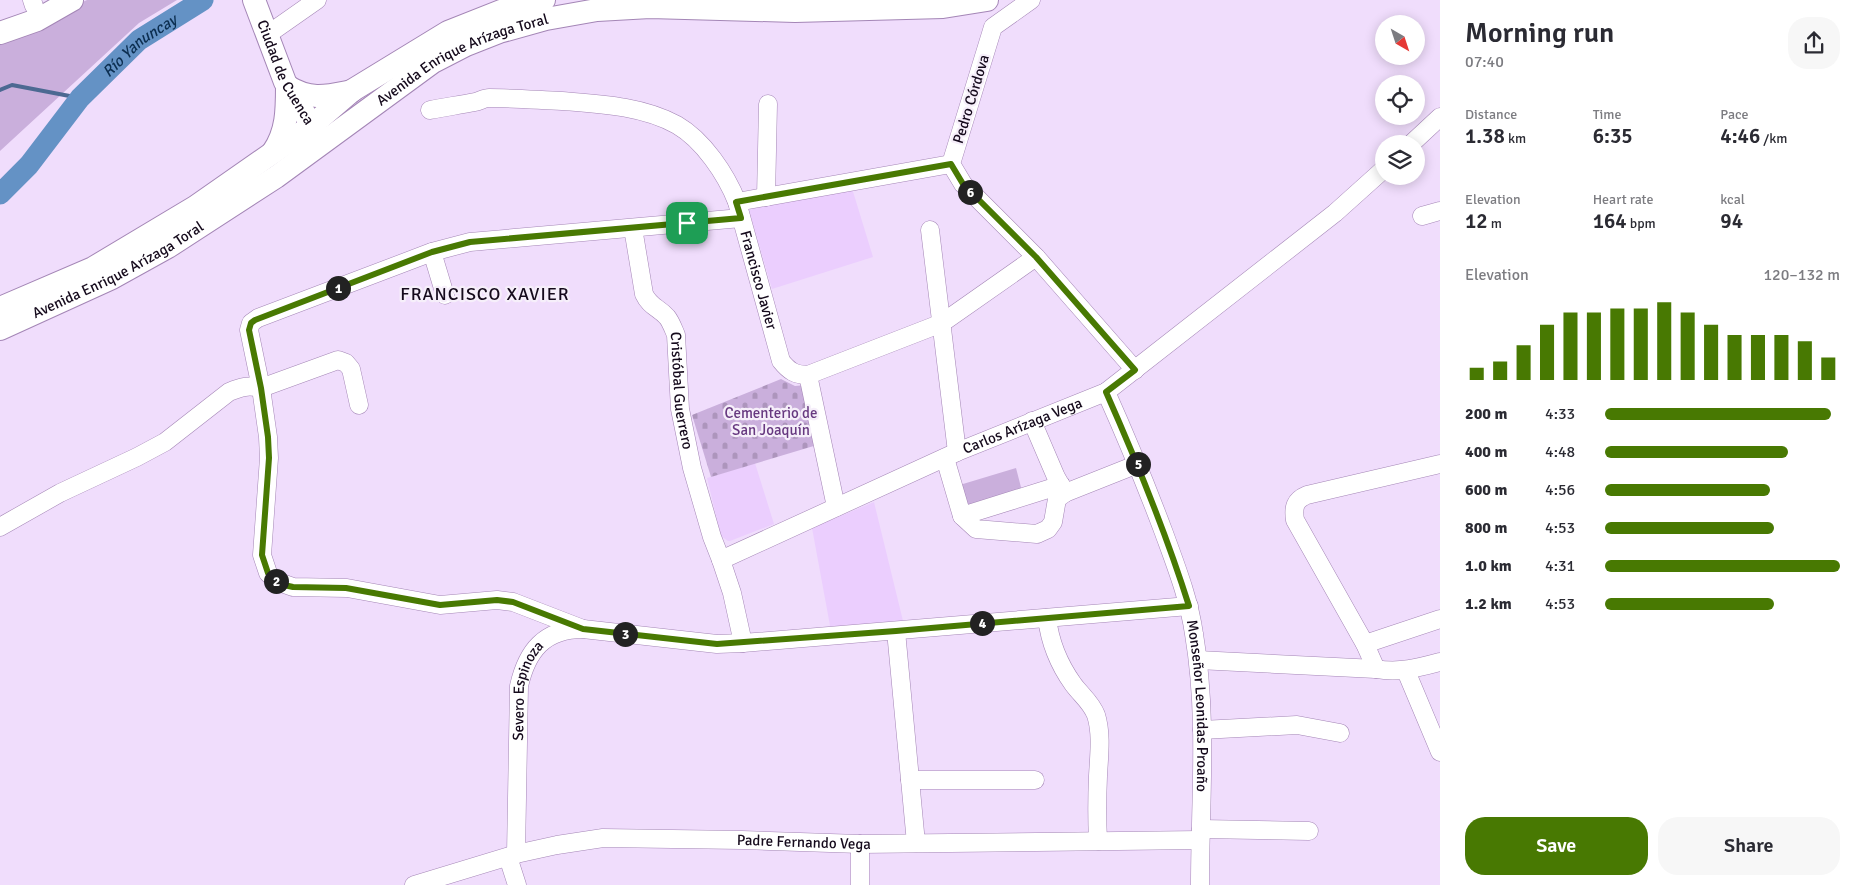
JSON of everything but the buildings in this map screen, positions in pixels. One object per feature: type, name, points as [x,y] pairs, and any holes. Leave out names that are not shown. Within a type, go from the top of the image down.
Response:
[{"type":"main road","points":[[0,34],[37,20],[72,0]]},
{"type":"main road","name":"Avenida Enrique Arízaga Toral","points":[[0,329],[112,278],[168,247],[276,177],[317,134],[354,90],[448,32],[490,8],[544,0]]},
{"type":"main road","name":"Avenida Enrique Arízaga Toral","points":[[0,308],[93,268],[195,207],[272,153],[317,134],[433,62],[466,45],[499,32],[546,19],[597,10],[650,7],[795,11],[942,7],[986,0]]},
{"type":"main road","points":[[0,20],[36,2]]},
{"type":"main road","name":"Ciudad de Cuenca","points":[[255,2],[287,86],[317,134]]},
{"type":"main road","points":[[272,153],[280,142],[286,125],[287,86],[304,96],[328,96],[354,90]]},
{"type":"street","points":[[267,35],[317,0]]},
{"type":"street","name":"Pedro Córdova","points":[[1031,0],[993,27],[951,164],[963,184],[1036,257],[1135,370]]},
{"type":"street","name":"Francisco Javier","points":[[430,110],[477,102],[487,98],[520,98],[601,104],[653,114],[678,125],[717,164],[729,182],[739,210],[781,361],[789,370],[798,375],[808,375]]},
{"type":"street","points":[[766,197],[768,104]]},
{"type":"street","points":[[1421,135],[1440,117]]},
{"type":"street","points":[[583,629],[513,602],[497,600],[433,604],[346,588],[293,587],[276,581],[268,573],[262,555],[269,458],[261,388],[249,330],[251,323],[258,318],[432,252],[470,242],[633,228],[739,210],[766,197],[951,164]]},
{"type":"street","name":"Carlos Arízaga Vega","points":[[721,560],[951,455],[1106,392],[1335,213],[1375,177]]},
{"type":"street","points":[[1422,216],[1440,211]]},
{"type":"street","name":"Cristóbal Guerrero","points":[[633,228],[644,294],[647,301],[666,316],[672,324],[676,335],[680,410],[692,468],[712,537],[721,560]]},
{"type":"street","points":[[930,230],[942,323],[951,455],[962,516],[976,529],[1036,534],[1048,529],[1053,522],[1057,499],[1063,489]]},
{"type":"street","points":[[432,252],[446,295]]},
{"type":"street","points":[[836,507],[808,375],[942,323],[1036,257]]},
{"type":"street","points":[[0,527],[60,493],[137,457],[164,442],[229,392],[241,387],[261,388],[338,360],[346,363],[351,370],[358,405]]},
{"type":"street","name":"Monseñor Leonidas Proaño","points":[[1106,392],[1138,464],[1189,606],[1201,685],[1200,885]]},
{"type":"street","points":[[1032,421],[1063,489]]},
{"type":"street","points":[[962,516],[1063,489],[1138,464]]},
{"type":"street","points":[[1376,669],[1365,644],[1296,520],[1295,504],[1307,495],[1440,464]]},
{"type":"street","points":[[721,560],[732,593],[743,643]]},
{"type":"street","name":"Severo Espinoza","points":[[517,885],[512,856],[519,686],[523,670],[532,652],[549,636],[571,629],[583,629],[717,644],[743,643],[1189,606]]},
{"type":"street","points":[[1047,618],[1048,635],[1054,652],[1074,685],[1096,715],[1099,736],[1098,841]]},
{"type":"street","points":[[1365,644],[1440,619]]},
{"type":"street","points":[[896,631],[916,844]]},
{"type":"street","points":[[1198,660],[1376,669],[1391,672],[1406,671],[1440,662]]},
{"type":"street","points":[[1406,671],[1440,752]]},
{"type":"street","points":[[1202,730],[1296,725],[1340,733]]},
{"type":"street","points":[[910,780],[1035,780]]},
{"type":"street","name":"Padre Fernando Vega","points":[[414,885],[512,856],[557,845],[604,838],[916,844],[1098,841],[1309,831]]},
{"type":"street","points":[[860,844],[860,885]]},
{"type":"shaded area","points":[[851,185],[873,257],[772,289],[749,210]]},
{"type":"shaded area","points":[[755,463],[774,524],[728,541],[721,536],[707,478]]},
{"type":"shaded area","points":[[874,502],[904,625],[831,631],[812,528]]},
{"type":"green space","points":[[87,0],[177,0],[139,23],[0,151],[0,40]]},
{"type":"green space","name":"Cementerio de San Joaquín","points":[[781,379],[795,386],[806,385],[817,445],[711,477],[692,415]]},
{"type":"green space","points":[[1016,468],[1023,495],[964,515],[953,487]]},
{"type":"waterway","name":"Río Yanuncay","points":[[0,194],[29,165],[80,98],[139,40],[203,0]]},
{"type":"waterway","name":"Río Yanuncay","points":[[0,90],[12,85],[80,98]]},
{"type":"district","name":"FRANCISCO XAVIER","points":[[485,294]]},
{"type":"route","points":[[951,164],[963,184],[1036,257],[1135,370],[1106,392],[1138,464],[1189,606],[717,644],[583,629],[513,602],[497,600],[440,605],[346,588],[293,587],[276,581],[268,573],[262,555],[269,458],[268,437],[261,388],[249,330],[251,323],[258,318],[432,252],[470,242],[687,223],[741,218],[736,202],[951,164]]}]
